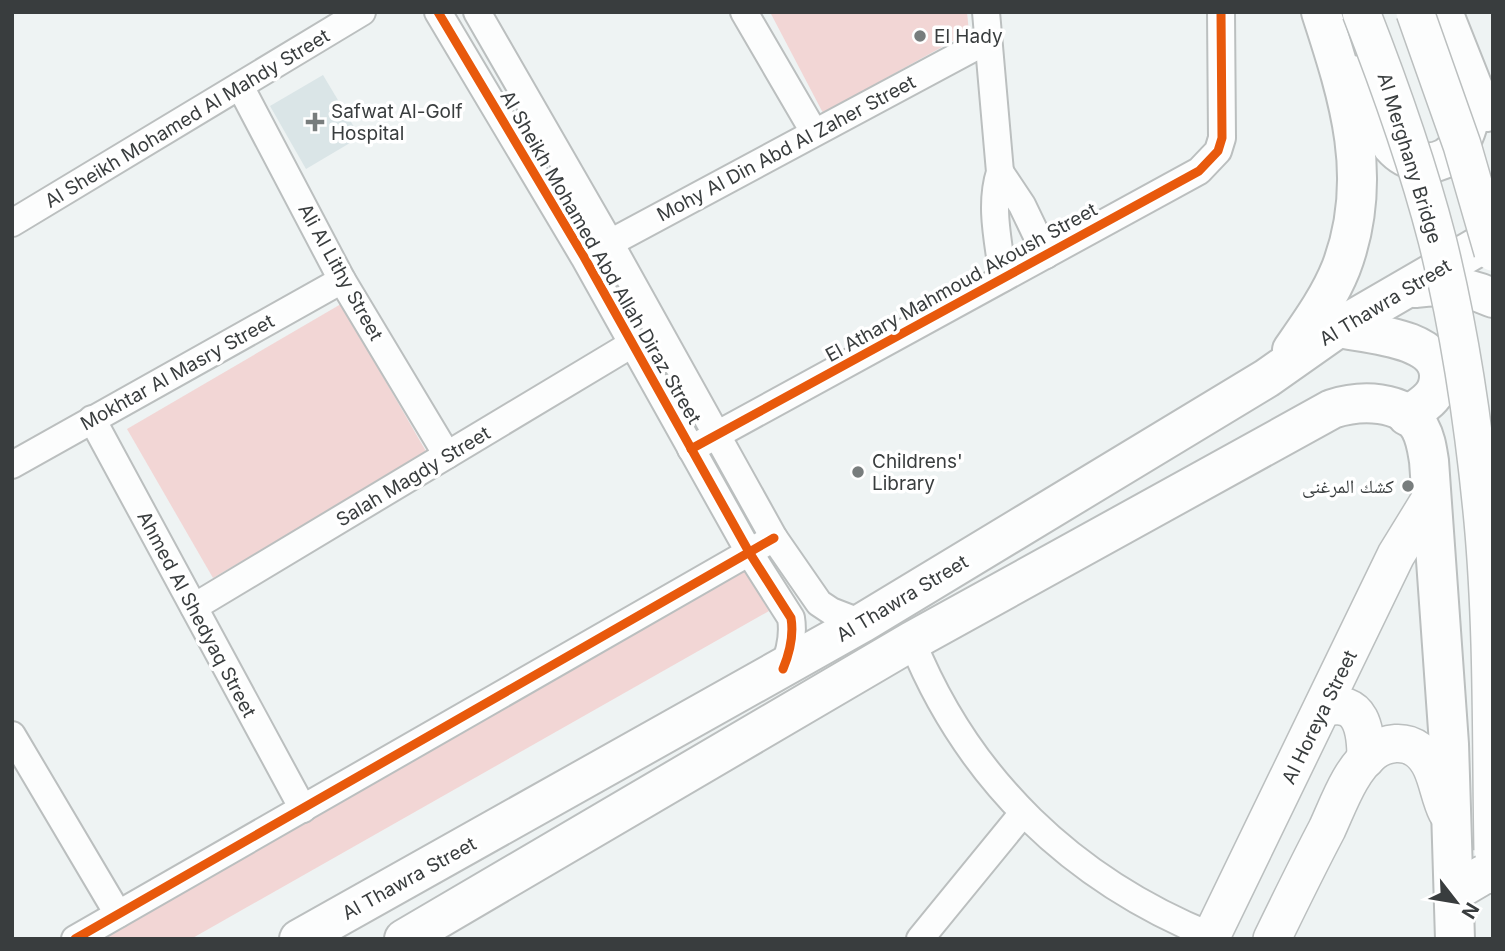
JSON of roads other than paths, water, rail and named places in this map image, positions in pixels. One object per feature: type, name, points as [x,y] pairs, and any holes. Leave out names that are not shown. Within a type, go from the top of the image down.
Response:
[{"type":"highway","points":[[1300,12],[1315,39],[1353,76],[1366,93],[1391,144],[1414,161],[1423,162],[1443,159],[1458,148],[1464,139],[1471,115],[1484,104],[1443,12]]},
{"type":"highway","points":[[1281,367],[1332,287],[1341,268],[1353,227],[1358,185],[1356,143],[1337,61],[1321,12]]},
{"type":"highway","name":"Al Thawra Street","points":[[299,939],[862,623],[1281,367],[1338,328],[1493,238]]},
{"type":"highway","points":[[1406,289],[1446,286],[1493,298]]},
{"type":"highway","points":[[1338,328],[1412,343],[1429,352],[1439,369],[1438,387],[1428,402],[1407,416]]},
{"type":"highway","points":[[404,939],[912,641],[1332,409],[1364,402],[1394,409],[1418,425],[1425,438],[1429,461],[1453,823],[1455,939]]},
{"type":"highway","points":[[1454,892],[1483,875],[1493,873]]},
{"type":"main road","name":"Al Merghany Bridge","points":[[1361,12],[1424,192],[1450,296],[1470,408],[1483,522],[1488,608],[1493,850]]},
{"type":"main road","points":[[1415,12],[1458,134],[1493,252]]},
{"type":"main road","name":"Al Horeya Street","points":[[1210,937],[1324,708],[1396,555],[1431,498]]},
{"type":"main road","points":[[1324,708],[1343,707],[1360,718],[1365,732],[1366,759]]},
{"type":"main road","points":[[1272,939],[1350,782],[1366,759],[1380,747],[1389,744],[1407,745],[1420,751],[1432,768],[1438,792],[1453,823]]},
{"type":"street","name":"Al Sheikh Mohamed Al Mahdy Street","points":[[12,223],[362,12]]},
{"type":"street","name":"Al Sheikh Mohamed Abd Allah Diraz Street","points":[[438,12],[584,257],[749,552],[791,618],[792,641],[783,669]]},
{"type":"street","name":"Al Sheikh Mohamed Abd Allah Diraz Street","points":[[477,12],[610,243],[774,538],[819,603],[831,611],[862,623]]},
{"type":"street","points":[[744,12],[814,132]]},
{"type":"street","points":[[986,12],[1000,172],[995,205],[1003,278]]},
{"type":"street","name":"El Athary Mahmoud Akoush Street","points":[[691,449],[1199,171],[1217,151],[1223,124],[1221,12]]},
{"type":"street","name":"Mohy Al Din Abd Al Zaher Street","points":[[584,257],[988,40]]},
{"type":"street","name":"Ali Al Lithy Street","points":[[240,86],[342,280],[447,455]]},
{"type":"street","points":[[1000,172],[1022,205],[1046,255]]},
{"type":"street","name":"Mokhtar Al Masry Street","points":[[12,465],[342,280]]},
{"type":"street","name":"Salah Magdy Street","points":[[194,607],[632,344]]},
{"type":"street","name":"Ahmed Al Shedyaq Street","points":[[92,419],[303,809]]},
{"type":"street","points":[[75,939],[774,538]]},
{"type":"street","points":[[912,641],[932,687],[958,732],[989,774],[1023,813],[1065,852],[1111,885],[1159,913],[1210,937]]},
{"type":"street","points":[[12,735],[118,914]]},
{"type":"street","points":[[920,939],[1023,813]]},
{"type":"place","name":"El Hady","points":[[920,36]]},
{"type":"place","name":"Safwat Al-Golf Hospital","points":[[315,122]]},
{"type":"place","name":"Childrens' Library","points":[[858,472]]},
{"type":"place","name":"كشك المرغنى","points":[[1408,486]]}]
